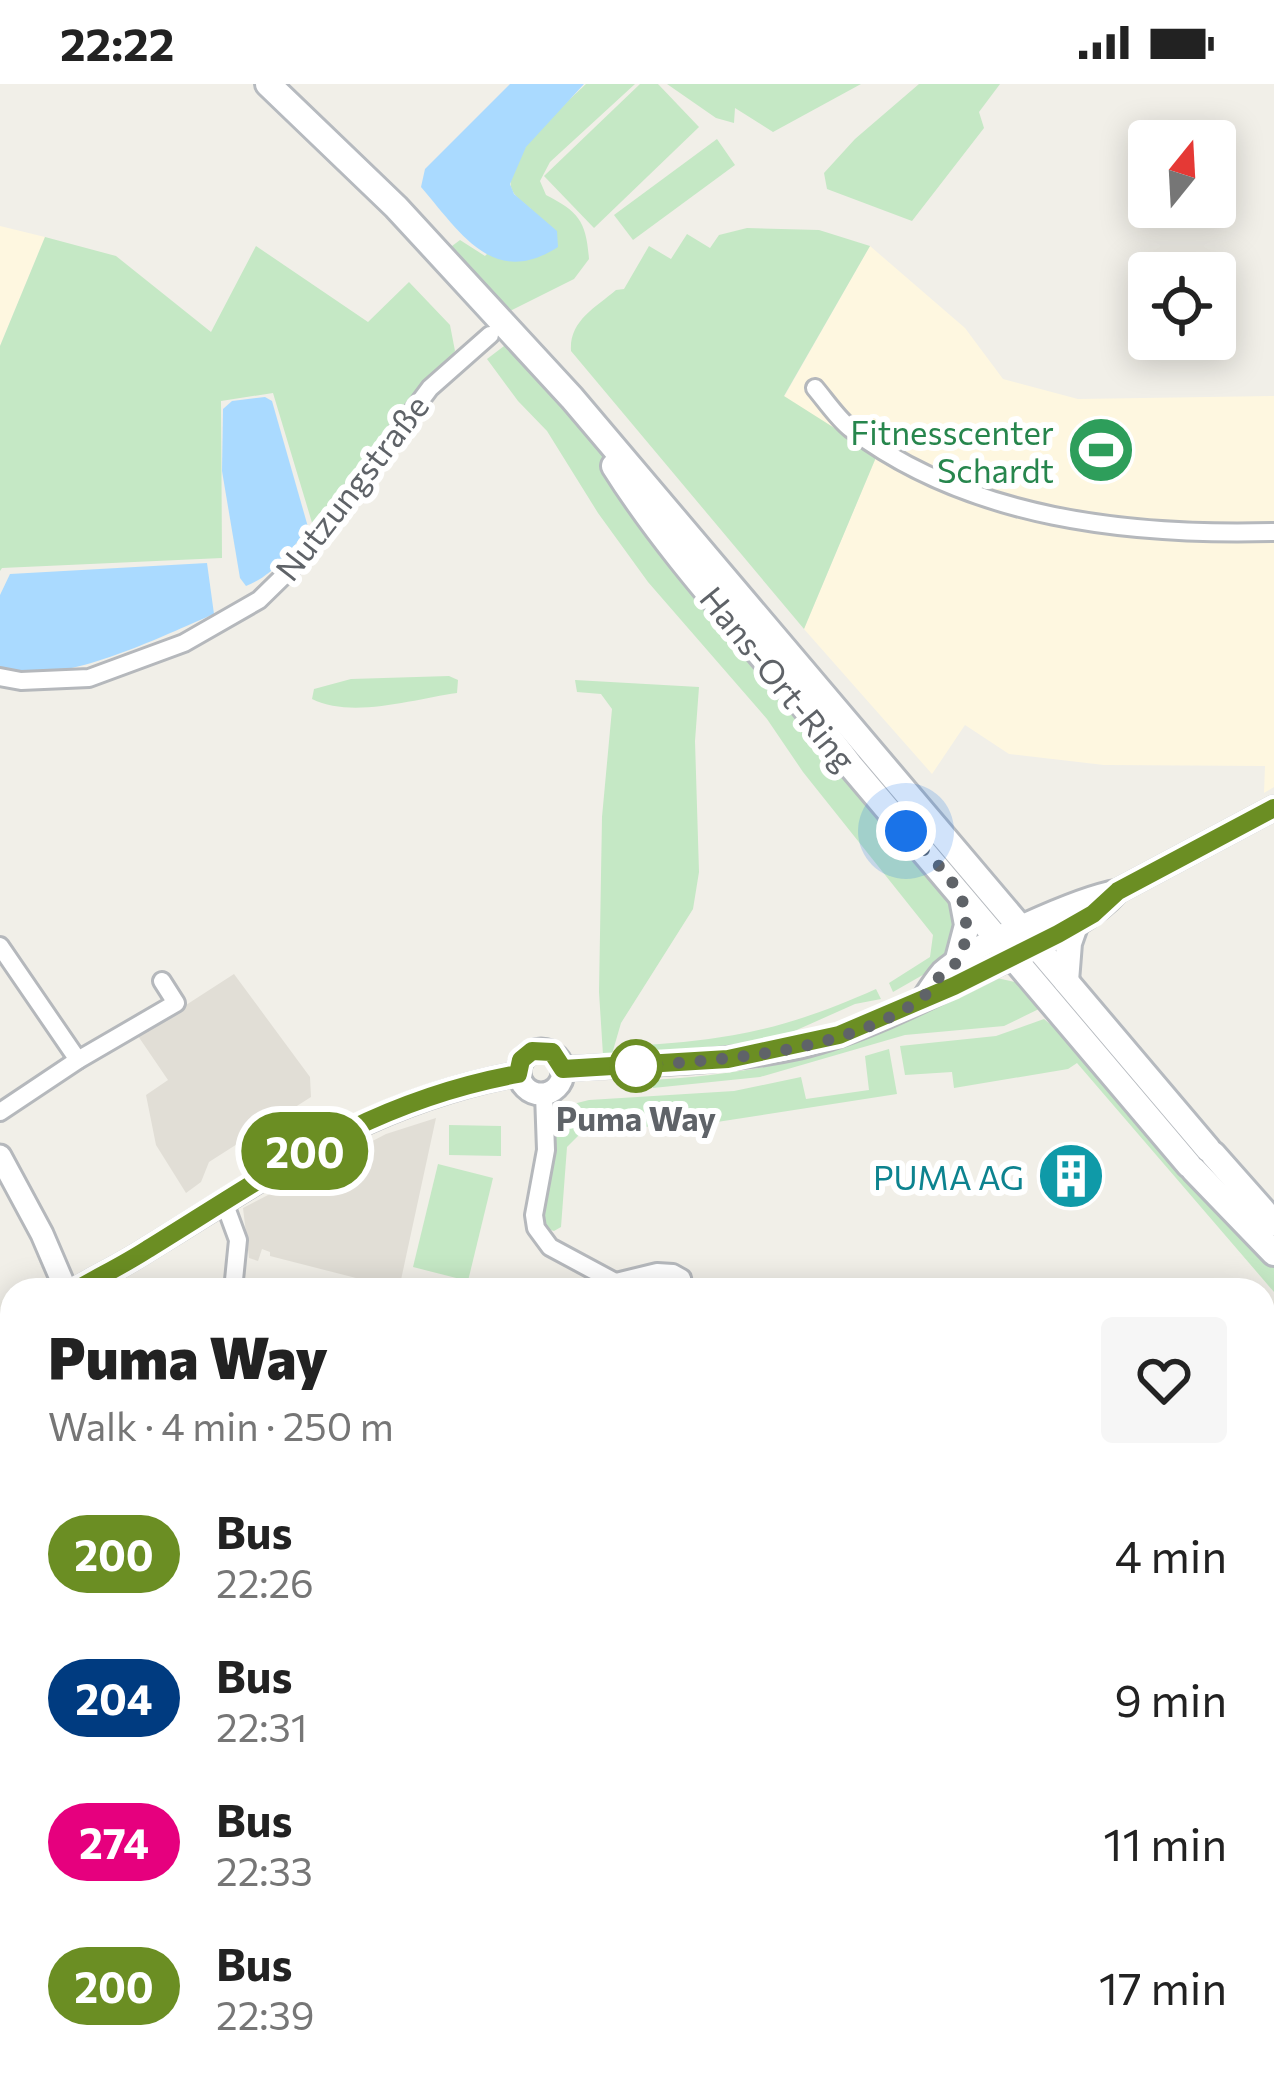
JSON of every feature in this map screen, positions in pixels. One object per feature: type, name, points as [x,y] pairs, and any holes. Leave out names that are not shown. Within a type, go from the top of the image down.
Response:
[{"type":"main road","name":"Hans-Ort-Ring","points":[[268,84],[396,207],[572,398],[1274,1253]]},
{"type":"main road","name":"Hans-Ort-Ring","points":[[572,398],[645,516],[961,896],[1017,943]]},
{"type":"main road","points":[[956,963],[967,926],[961,896]]},
{"type":"main road","points":[[1056,989],[1069,943],[1084,919]]},
{"type":"main road","name":"Hans-Ort-Ring","points":[[1201,1160],[1274,1223]]},
{"type":"street","name":"Nutzungstraße","points":[[0,677],[89,678],[184,643],[259,600],[304,555],[430,388],[490,335]]},
{"type":"street","points":[[815,388],[849,428],[962,491],[1079,521],[1204,534],[1274,532]]},
{"type":"street","points":[[924,996],[943,971],[956,963],[1084,919],[1118,891],[1274,808]]},
{"type":"street","points":[[563,1069],[728,1059],[801,1046],[881,1019],[954,986],[1091,895],[1118,891]]},
{"type":"street","points":[[0,946],[78,1060]]},
{"type":"street","points":[[0,1112],[176,1003],[162,981]]},
{"type":"street","points":[[539,1049],[557,1057],[563,1069],[556,1088],[544,1094],[524,1087],[518,1074],[521,1060],[539,1049]]},
{"type":"street","points":[[96,1278],[318,1143],[361,1122],[465,1084],[518,1074]]},
{"type":"street","points":[[544,1094],[547,1136],[536,1228],[550,1247],[607,1278]]},
{"type":"street","points":[[0,1156],[61,1278]]},
{"type":"street","points":[[224,1202],[239,1249],[235,1278]]},
{"type":"street","points":[[649,1278],[669,1272],[682,1278]]},
{"type":"shaded area","points":[[0,226],[45,237],[0,346]]},
{"type":"shaded area","points":[[870,246],[965,328],[1003,379],[1078,399],[1274,396],[1274,787],[1264,793],[1265,766],[1104,765],[1009,754],[965,725],[932,774],[804,629],[877,455],[784,397]]},
{"type":"shaded area","points":[[234,974],[310,1077],[311,1097],[209,1162],[201,1182],[186,1193],[156,1145],[146,1095],[168,1080],[138,1036]]},
{"type":"shaded area","points":[[436,1118],[401,1278],[356,1278],[270,1256],[262,1249],[258,1261],[249,1258],[243,1208],[386,1134]]},
{"type":"green space","points":[[586,84],[635,84],[550,162],[540,181],[546,195],[579,219],[589,259],[574,279],[502,315],[444,252],[460,240],[485,256],[531,209],[511,187],[517,160],[538,131]]},
{"type":"green space","points":[[640,84],[658,84],[699,127],[594,228],[544,176]]},
{"type":"green space","points":[[667,84],[861,84],[773,132],[735,108],[734,123],[716,118]]},
{"type":"green space","points":[[919,84],[1000,84],[979,112],[984,128],[912,221],[827,189],[824,173],[855,139]]},
{"type":"green space","points":[[717,139],[735,165],[633,240],[614,215]]},
{"type":"green space","points":[[747,228],[819,230],[870,246],[784,396],[877,455],[804,629],[571,351],[579,323],[616,290],[624,289],[649,246],[671,259],[687,234],[710,248],[719,235]]},
{"type":"green space","points":[[45,237],[116,256],[211,332],[256,246],[368,322],[409,282],[450,325],[455,351],[313,526],[273,393],[221,401],[222,558],[0,571],[0,346]]},
{"type":"green space","points":[[508,343],[570,413],[805,717],[833,765],[953,907],[958,916],[949,960],[893,992],[889,983],[930,957],[933,935],[803,772],[767,719],[648,582],[547,431],[487,359]]},
{"type":"green space","points":[[449,676],[458,680],[457,693],[403,703],[345,707],[312,699],[314,689],[351,679]]},
{"type":"green space","points":[[575,680],[699,687],[695,741],[699,872],[693,909],[621,1023],[612,1054],[603,1055],[599,992],[602,817],[612,709],[601,694],[577,692]]},
{"type":"green space","points":[[997,978],[1023,984],[1043,1007],[1004,1026],[905,1035],[760,1077],[653,1088],[652,1080],[710,1075],[824,1053],[894,1027]]},
{"type":"green space","points":[[876,989],[881,999],[855,1004],[781,1037],[629,1054],[627,1046],[755,1031]]},
{"type":"green space","points":[[1044,1019],[1056,1029],[1062,1026],[1274,1264],[1274,1278],[1262,1278],[1077,1063],[1068,1069],[954,1088],[952,1072],[905,1075],[900,1046],[996,1036]]},
{"type":"green space","points":[[889,1049],[897,1094],[717,1122],[583,1131],[567,1147],[561,1227],[544,1228],[540,1217],[555,1144],[554,1120],[577,1103],[734,1091],[801,1077],[806,1099],[869,1090],[865,1056]]},
{"type":"green space","points":[[449,1125],[501,1126],[501,1156],[449,1155]]},
{"type":"green space","points":[[438,1164],[493,1178],[469,1278],[413,1267]]},
{"type":"water","points":[[510,84],[584,84],[526,147],[510,184],[514,194],[557,231],[558,247],[515,262],[480,250],[421,187],[425,169]]},
{"type":"water","points":[[265,397],[272,401],[308,527],[273,569],[246,586],[240,578],[222,471],[223,409],[232,401]]},
{"type":"water","points":[[207,563],[214,614],[78,667],[23,673],[0,667],[0,595],[10,574]]},
{"type":"bus line","name":"200","points":[[98,1278],[318,1143],[409,1102],[518,1074],[521,1060],[532,1051],[552,1052],[563,1069],[728,1059],[801,1046],[881,1019],[1058,934],[1093,914],[1118,891],[1274,808]]},
{"type":"place","name":"Fitnesscenter Schardt","points":[[1101,450]]},
{"type":"place","name":"Puma Way","points":[[636,1066]]},
{"type":"place","name":"PUMA AG","points":[[1071,1176]]},
{"type":"route","points":[[636,1066],[728,1059],[801,1046],[881,1019],[924,996],[943,971],[956,963],[966,915],[961,896],[906,831]]}]
